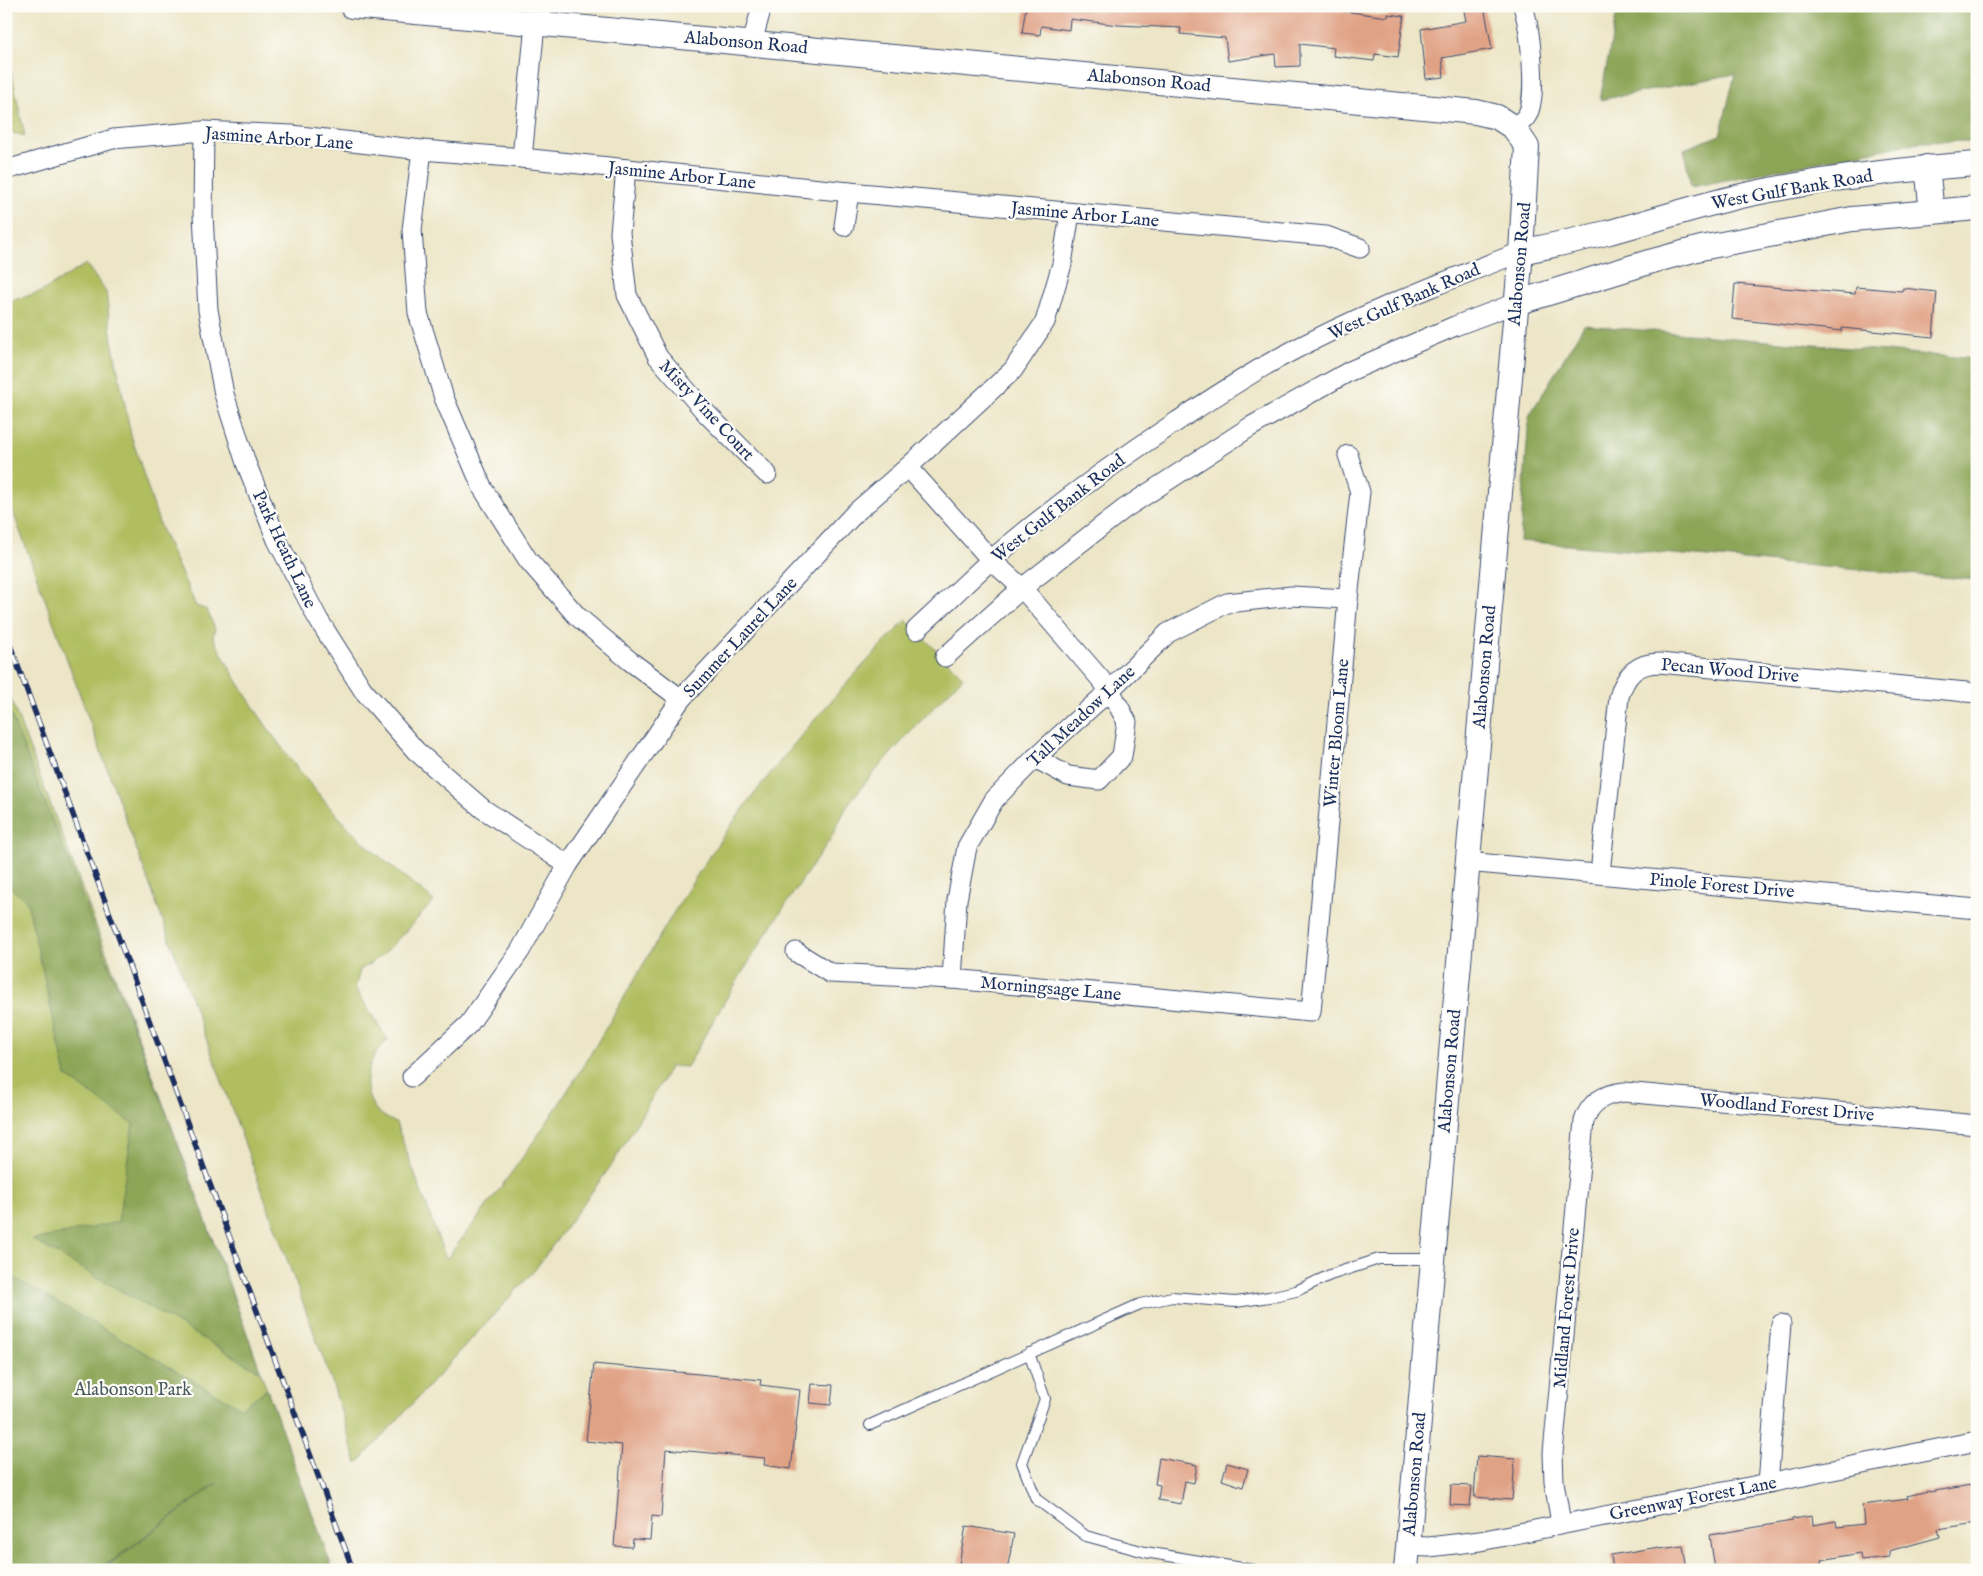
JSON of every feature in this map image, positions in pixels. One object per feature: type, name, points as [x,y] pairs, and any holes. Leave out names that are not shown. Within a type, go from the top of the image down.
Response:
[{"type":"street","name":"Alabonson Road","points":[[352,6],[1476,112],[1497,117],[1514,128],[1527,147],[1521,252],[1466,862],[1406,1570]]},
{"type":"street","points":[[752,43],[762,6]]},
{"type":"street","points":[[1514,128],[1526,117],[1531,105],[1532,71],[1530,39],[1523,6]]},
{"type":"street","points":[[522,158],[535,24]]},
{"type":"street","name":"Jasmine Arbor Lane","points":[[6,170],[113,139],[204,131],[291,135],[422,150],[522,158],[849,192],[1326,236],[1360,248]]},
{"type":"street","name":"Park Heath Lane","points":[[204,131],[203,214],[208,310],[224,394],[246,463],[277,540],[318,619],[363,690],[416,751],[483,809],[568,865]]},
{"type":"street","points":[[422,150],[412,230],[418,313],[444,398],[483,489],[528,560],[577,616],[630,661],[681,699]]},
{"type":"street","name":"West Gulf Bank Road","points":[[916,630],[992,560],[1119,460],[1275,360],[1364,316],[1447,280],[1521,252],[1606,233],[1690,208],[1754,193],[1836,178],[1977,164]]},
{"type":"street","points":[[1927,168],[1932,212]]},
{"type":"street","name":"Misty Vine Court","points":[[626,169],[620,233],[627,296],[658,357],[707,414],[767,474]]},
{"type":"street","points":[[844,226],[849,192]]},
{"type":"street","points":[[945,656],[1022,588],[1124,509],[1250,427],[1350,371],[1455,326],[1516,303],[1701,248],[1852,220],[1977,208]]},
{"type":"street","name":"Summer Laurel Lane","points":[[412,1077],[469,1024],[520,951],[568,865],[681,699],[855,513],[1013,370],[1045,322],[1062,264],[1070,213]]},
{"type":"street","name":"Winter Bloom Lane","points":[[1311,1012],[1348,599],[1360,492],[1348,455]]},
{"type":"street","points":[[908,467],[992,560],[1022,588],[1110,690],[1128,722],[1122,756],[1100,780],[1068,776],[1035,758]]},
{"type":"street","name":"Tall Meadow Lane","points":[[952,979],[957,900],[967,847],[994,800],[1035,758],[1110,690],[1168,633],[1226,603],[1291,596],[1348,599]]},
{"type":"street","name":"Pecan Wood Drive","points":[[1600,874],[1619,697],[1626,677],[1640,665],[1659,663],[1977,693]]},
{"type":"street","name":"Pinole Forest Drive","points":[[1466,862],[1977,909]]},
{"type":"street","name":"Morningsage Lane","points":[[796,952],[830,973],[952,979],[1311,1012]]},
{"type":"street","name":"Woodland Forest Drive","points":[[1599,1099],[1614,1093],[1624,1092],[1977,1125]]},
{"type":"street","name":"Midland Forest Drive","points":[[1561,1523],[1554,1482],[1553,1453],[1584,1120],[1592,1104],[1599,1099]]},
{"type":"street","points":[[1768,1483],[1781,1324]]},
{"type":"street","name":"Greenway Forest Lane","points":[[1408,1546],[1429,1547],[1480,1541],[1561,1523],[1977,1441]]},
{"type":"lane","points":[[870,1425],[1140,1304],[1172,1297],[1236,1302],[1269,1298],[1296,1291],[1330,1275],[1380,1259],[1433,1259]]},
{"type":"lane","points":[[1029,1354],[1045,1399],[1022,1463],[1036,1499],[1086,1536],[1145,1552],[1254,1570]]},
{"type":"green space","points":[[1618,6],[1977,6],[1977,141],[1920,142],[1691,187],[1684,149],[1720,135],[1735,74],[1600,100]]},
{"type":"green space","points":[[6,48],[25,136],[6,131]]},
{"type":"green space","points":[[86,264],[106,292],[112,341],[131,435],[160,526],[196,606],[207,610],[215,629],[213,637],[227,663],[242,689],[292,762],[330,807],[370,848],[434,901],[382,956],[360,970],[355,988],[388,1040],[371,1062],[368,1071],[367,1090],[374,1107],[396,1123],[446,1259],[502,1186],[555,1110],[707,859],[768,777],[858,671],[906,620],[963,677],[920,721],[849,803],[832,836],[755,952],[687,1067],[671,1066],[613,1163],[534,1271],[357,1464],[332,1382],[6,493],[6,302],[41,292]]},
{"type":"green space","points":[[1584,325],[1977,359],[1977,580],[1520,541],[1529,416]]},
{"type":"green space","name":"Alabonson Park","points":[[6,686],[167,1114],[281,1429],[214,1486],[112,1562],[98,1570],[6,1570]]},
{"type":"green space","points":[[6,702],[167,1114],[261,1372],[33,1240],[118,1222],[133,1124],[66,1076],[27,901],[6,884]]},
{"type":"green space","points":[[6,1273],[241,1408],[267,1389],[333,1570],[98,1570],[112,1562],[217,1483],[115,1559],[95,1570],[6,1570]]},
{"type":"building","points":[[1026,6],[1305,6],[1388,17],[1388,14],[1404,16],[1398,57],[1375,54],[1374,61],[1333,56],[1334,48],[1300,44],[1300,66],[1276,67],[1275,54],[1228,61],[1225,38],[1180,34],[1181,28],[1118,25],[1070,19],[1069,30],[1041,26],[1040,35],[1022,33]]},
{"type":"building","points":[[1463,6],[1484,6],[1492,49],[1442,58],[1444,77],[1426,79],[1421,29],[1466,21]]},
{"type":"building","points":[[1735,284],[1855,294],[1856,287],[1902,291],[1903,288],[1937,292],[1933,337],[1842,328],[1842,331],[1732,319]]},
{"type":"building","points":[[594,1364],[761,1380],[760,1385],[800,1390],[791,1469],[764,1465],[765,1458],[666,1449],[661,1517],[652,1516],[650,1540],[633,1539],[632,1547],[614,1546],[622,1445],[586,1441]]},
{"type":"building","points":[[812,1384],[833,1385],[831,1405],[810,1403]]},
{"type":"building","points":[[1477,1456],[1515,1459],[1512,1500],[1474,1497]]},
{"type":"building","points":[[1159,1458],[1197,1465],[1194,1483],[1185,1481],[1181,1504],[1158,1500],[1160,1485],[1155,1484]]},
{"type":"building","points":[[1227,1463],[1248,1469],[1243,1487],[1222,1480]]},
{"type":"building","points":[[1977,1484],[1977,1523],[1938,1529],[1940,1537],[1889,1551],[1889,1557],[1861,1560],[1860,1553],[1822,1560],[1823,1570],[1715,1570],[1710,1535],[1812,1516],[1813,1525],[1836,1521],[1837,1527],[1864,1524],[1862,1505],[1908,1499],[1907,1496],[1928,1491]]},
{"type":"building","points":[[1451,1485],[1472,1486],[1470,1506],[1450,1505]]},
{"type":"building","points":[[966,1526],[1014,1534],[1007,1570],[958,1570]]},
{"type":"building","points":[[1683,1546],[1687,1570],[1613,1570],[1611,1555],[1659,1547],[1659,1549]]},
{"type":"railway","points":[[6,634],[353,1570]]}]
